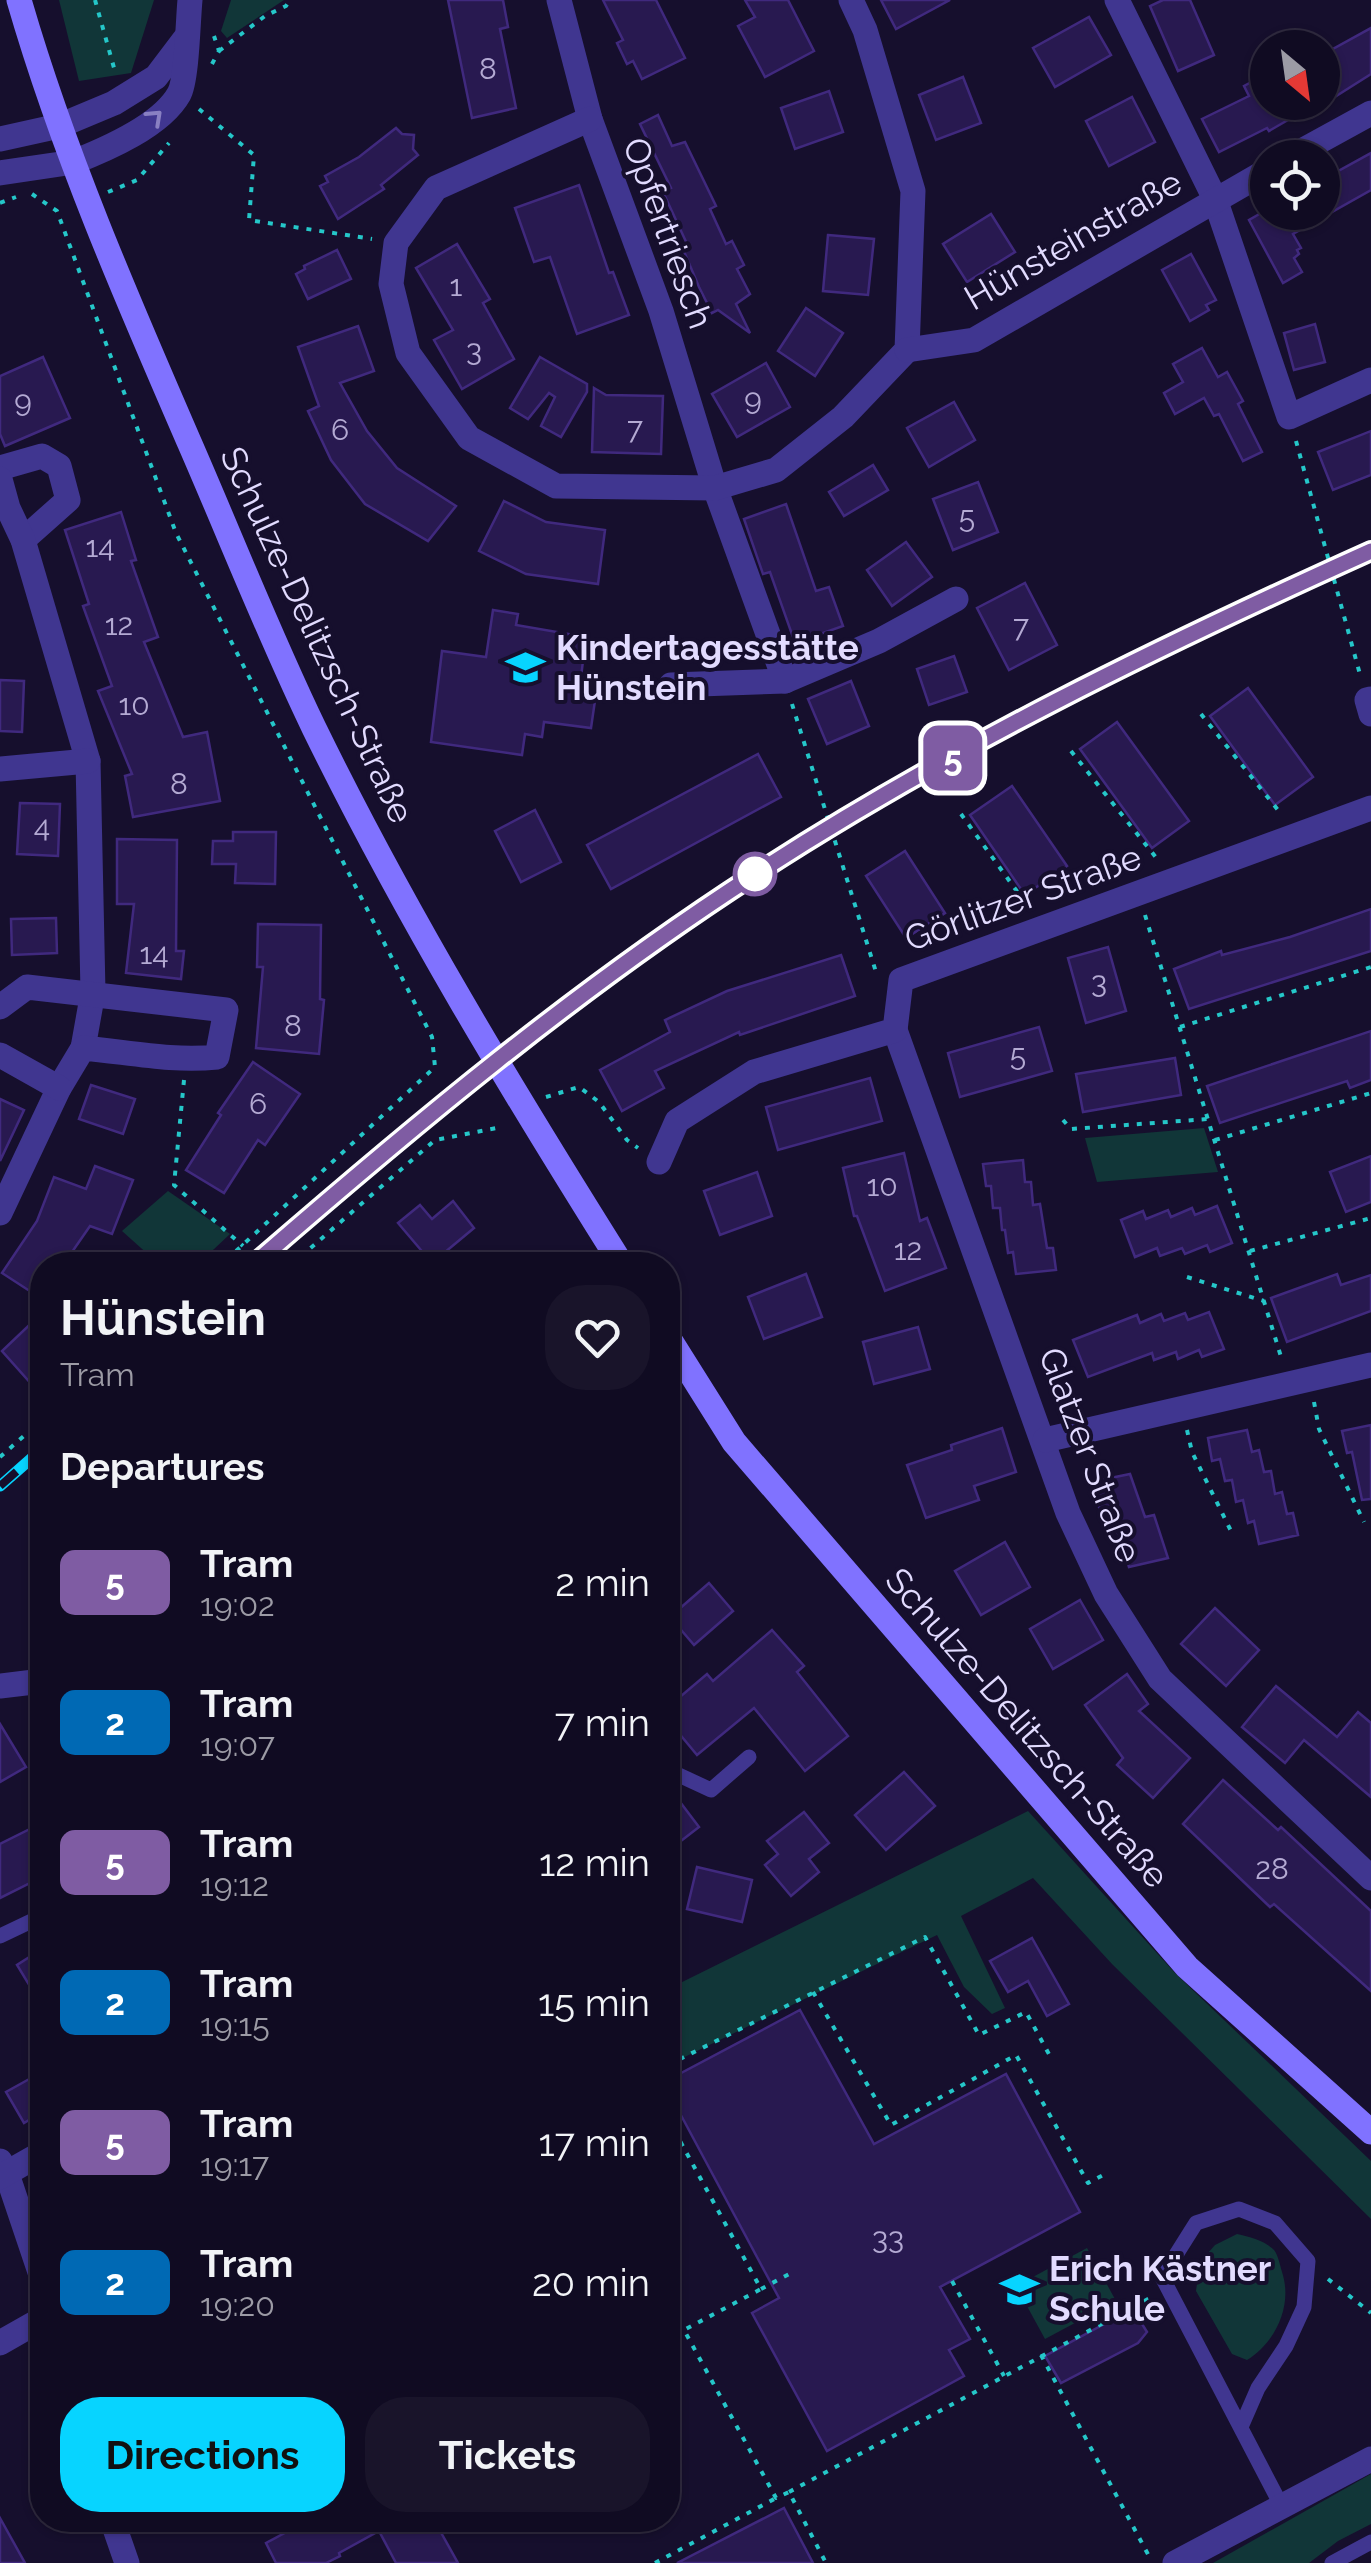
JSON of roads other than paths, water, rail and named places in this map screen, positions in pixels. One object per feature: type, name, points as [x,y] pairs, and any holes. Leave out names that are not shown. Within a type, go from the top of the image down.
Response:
[{"type":"main road","name":"Schulze-Delitzsch-Straße","points":[[20,0],[59,126],[164,385],[313,726],[418,928],[494,1062],[614,1252]]},
{"type":"main road","name":"Schulze-Delitzsch-Straße","points":[[680,1356],[734,1442],[1188,1968],[1371,2132]]},
{"type":"street","points":[[0,174],[74,162],[148,126],[180,93],[190,0]]},
{"type":"street","name":"Opfertriesch","points":[[559,0],[590,118],[661,311],[715,488],[784,680]]},
{"type":"street","points":[[590,118],[436,188],[396,243],[391,284],[408,353],[468,438],[556,486],[715,488],[776,470],[843,417],[907,350],[913,191],[865,30],[851,0]]},
{"type":"street","points":[[1117,0],[1214,198],[1289,417],[1371,380]]},
{"type":"street","points":[[0,139],[59,126],[121,99],[156,77],[187,36]]},
{"type":"street","points":[[1322,140],[1371,113]]},
{"type":"street","name":"Hünsteinstraße","points":[[907,350],[974,340],[1250,179]]},
{"type":"street","points":[[0,468],[42,456],[59,466],[68,500],[23,540]]},
{"type":"street","points":[[0,478],[23,540],[88,761],[92,992],[84,1048],[60,1088],[0,1214]]},
{"type":"street","points":[[671,685],[784,680],[879,641],[956,599]]},
{"type":"street","points":[[0,769],[88,761]]},
{"type":"street","name":"Görlitzer Straße","points":[[894,1030],[901,980],[1371,808]]},
{"type":"street","points":[[0,1007],[27,986],[226,1010],[218,1057],[186,1061],[84,1048]]},
{"type":"street","points":[[658,1162],[677,1120],[754,1072],[894,1030]]},
{"type":"street","name":"Glatzer Straße","points":[[894,1030],[1068,1513],[1106,1594],[1160,1680],[1371,1878]]},
{"type":"street","points":[[0,1055],[60,1088]]},
{"type":"street","points":[[1044,1440],[1371,1366]]},
{"type":"street","points":[[0,1686],[30,1682]]},
{"type":"street","points":[[30,2158],[2,2171],[30,2246]]},
{"type":"street","points":[[0,2343],[30,2326]]},
{"type":"street","points":[[1176,2563],[1371,2459]]},
{"type":"street","points":[[116,2532],[127,2563]]},
{"type":"lane","points":[[680,1776],[711,1790],[749,1756]]},
{"type":"lane","points":[[0,1936],[30,1922]]},
{"type":"lane","points":[[1241,2427],[1258,2388],[1286,2346],[1304,2307],[1308,2261],[1275,2223],[1240,2208],[1196,2223],[1162,2278],[1281,2505]]},
{"type":"lane","points":[[1332,2563],[1371,2542]]},
{"type":"railway","points":[[268,1252],[497,1060],[624,964],[755,874],[904,784],[1057,701],[1371,551]]},
{"type":"railway","points":[[0,1486],[30,1460]]},
{"type":"tram line","name":"5","points":[[268,1252],[494,1062],[610,973],[754,874],[1020,720],[1184,636],[1371,551]]},
{"type":"place","name":"Kindertagesstätte Hünstein","points":[[526,668]]},
{"type":"place","name":"Erich Kästner Schule","points":[[1019,2289]]}]
